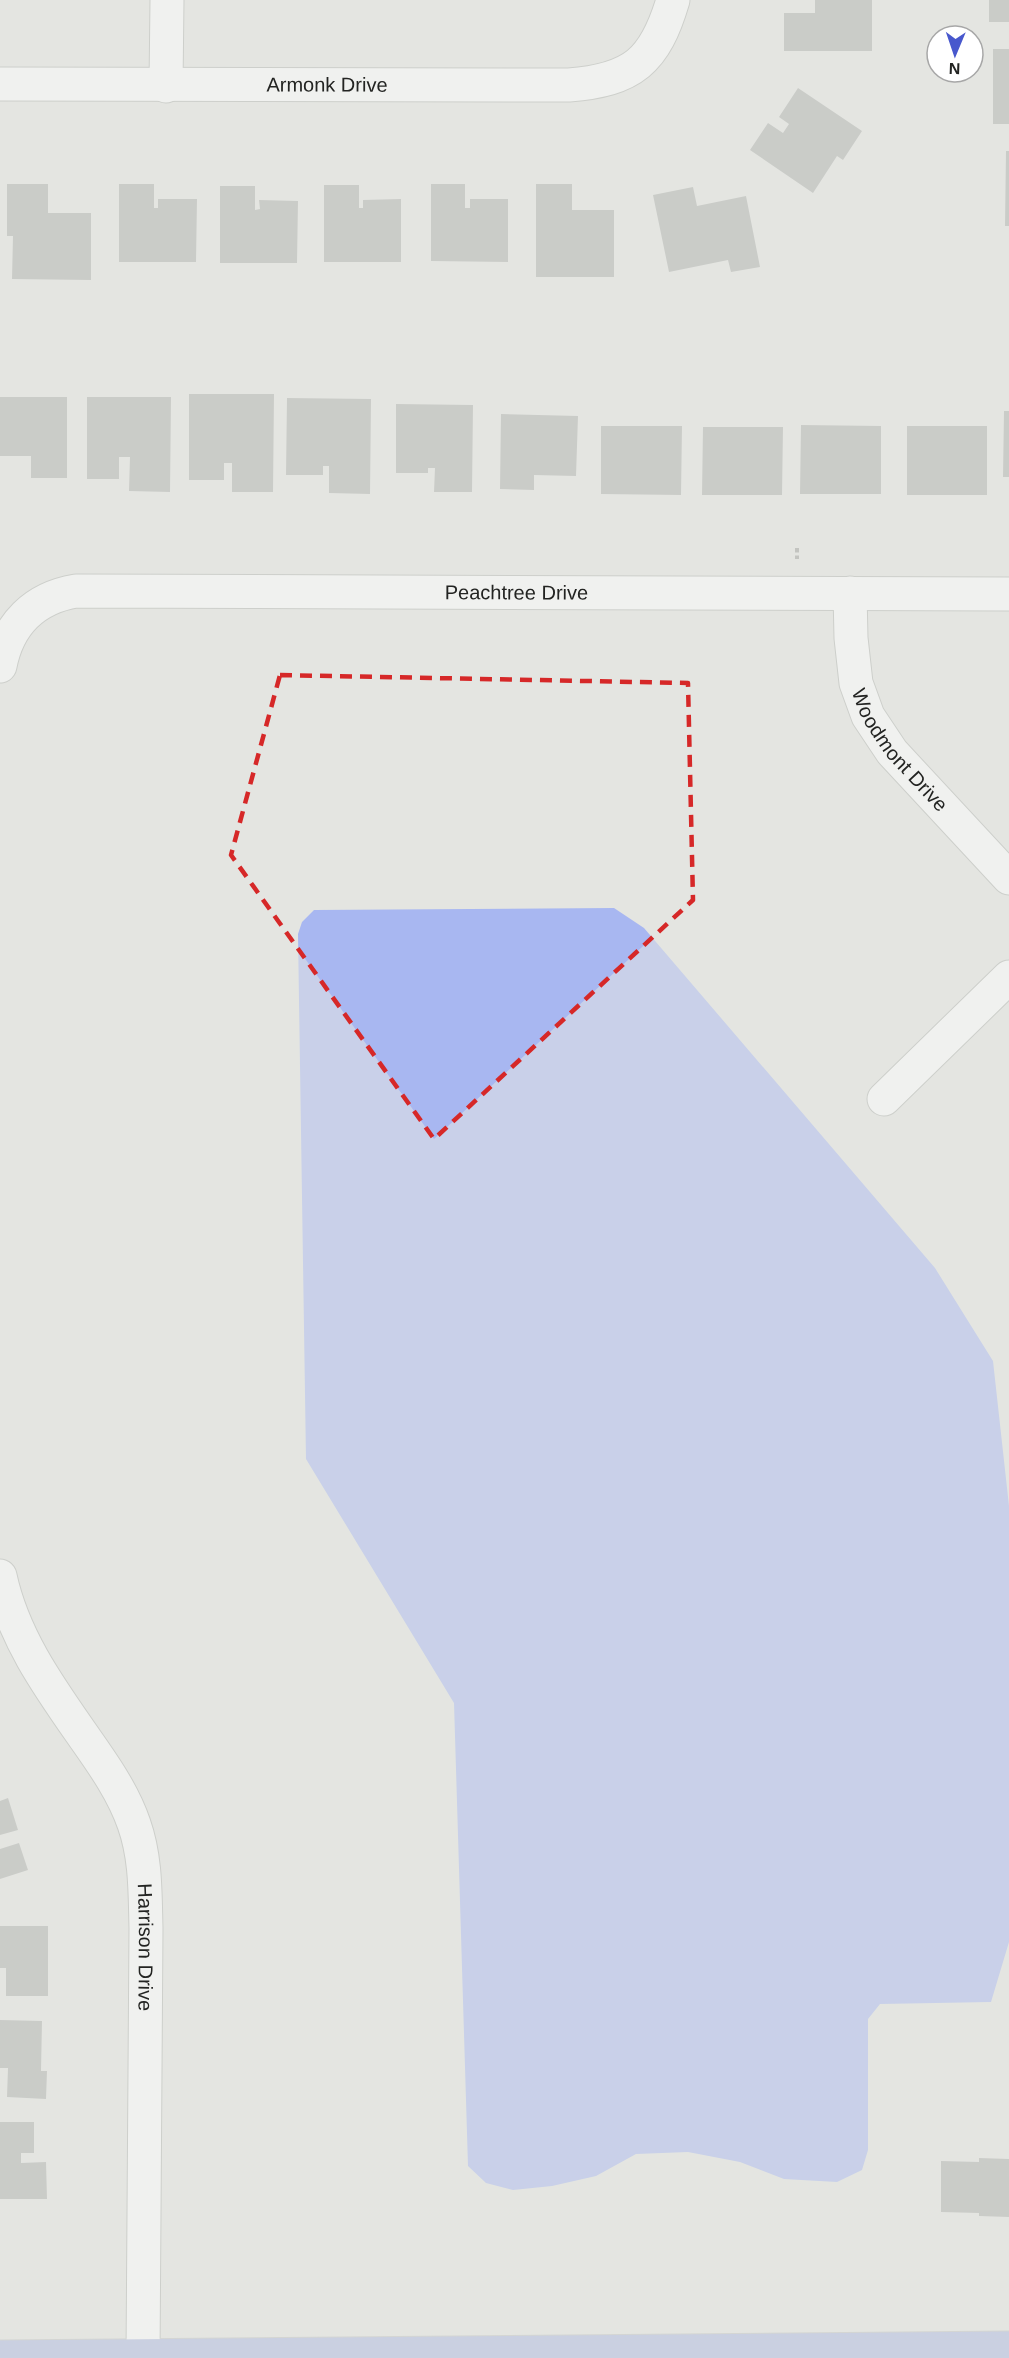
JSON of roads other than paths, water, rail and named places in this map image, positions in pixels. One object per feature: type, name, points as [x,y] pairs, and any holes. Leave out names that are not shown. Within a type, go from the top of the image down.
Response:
[{"type":"main road","points":[[0,2357],[661,2355],[1009,2348]]},
{"type":"street","points":[[166,0],[166,86]]},
{"type":"street","name":"Armonk Drive","points":[[0,84],[569,86],[590,84],[620,75],[646,58],[666,23],[673,0]]},
{"type":"street","name":"Peachtree Drive","points":[[0,666],[3,649],[12,630],[30,611],[57,594],[76,591],[1009,594]]},
{"type":"street","name":"Woodmont Drive","points":[[850,593],[851,638],[856,683],[868,717],[892,752],[1009,878]]},
{"type":"street","points":[[884,1099],[1009,977]]},
{"type":"street","name":"Harrison Drive","points":[[0,1576],[5,1599],[24,1646],[109,1773],[122,1797],[134,1824],[144,1864],[146,1940],[143,2357]]},
{"type":"water","points":[[614,908],[644,928],[935,1268],[993,1361],[1009,1506],[1009,1942],[991,2002],[880,2004],[868,2019],[868,2150],[862,2170],[837,2182],[784,2179],[740,2162],[688,2152],[636,2154],[596,2176],[552,2186],[513,2190],[486,2183],[468,2166],[454,1703],[306,1459],[298,934],[302,922],[314,910]]}]
